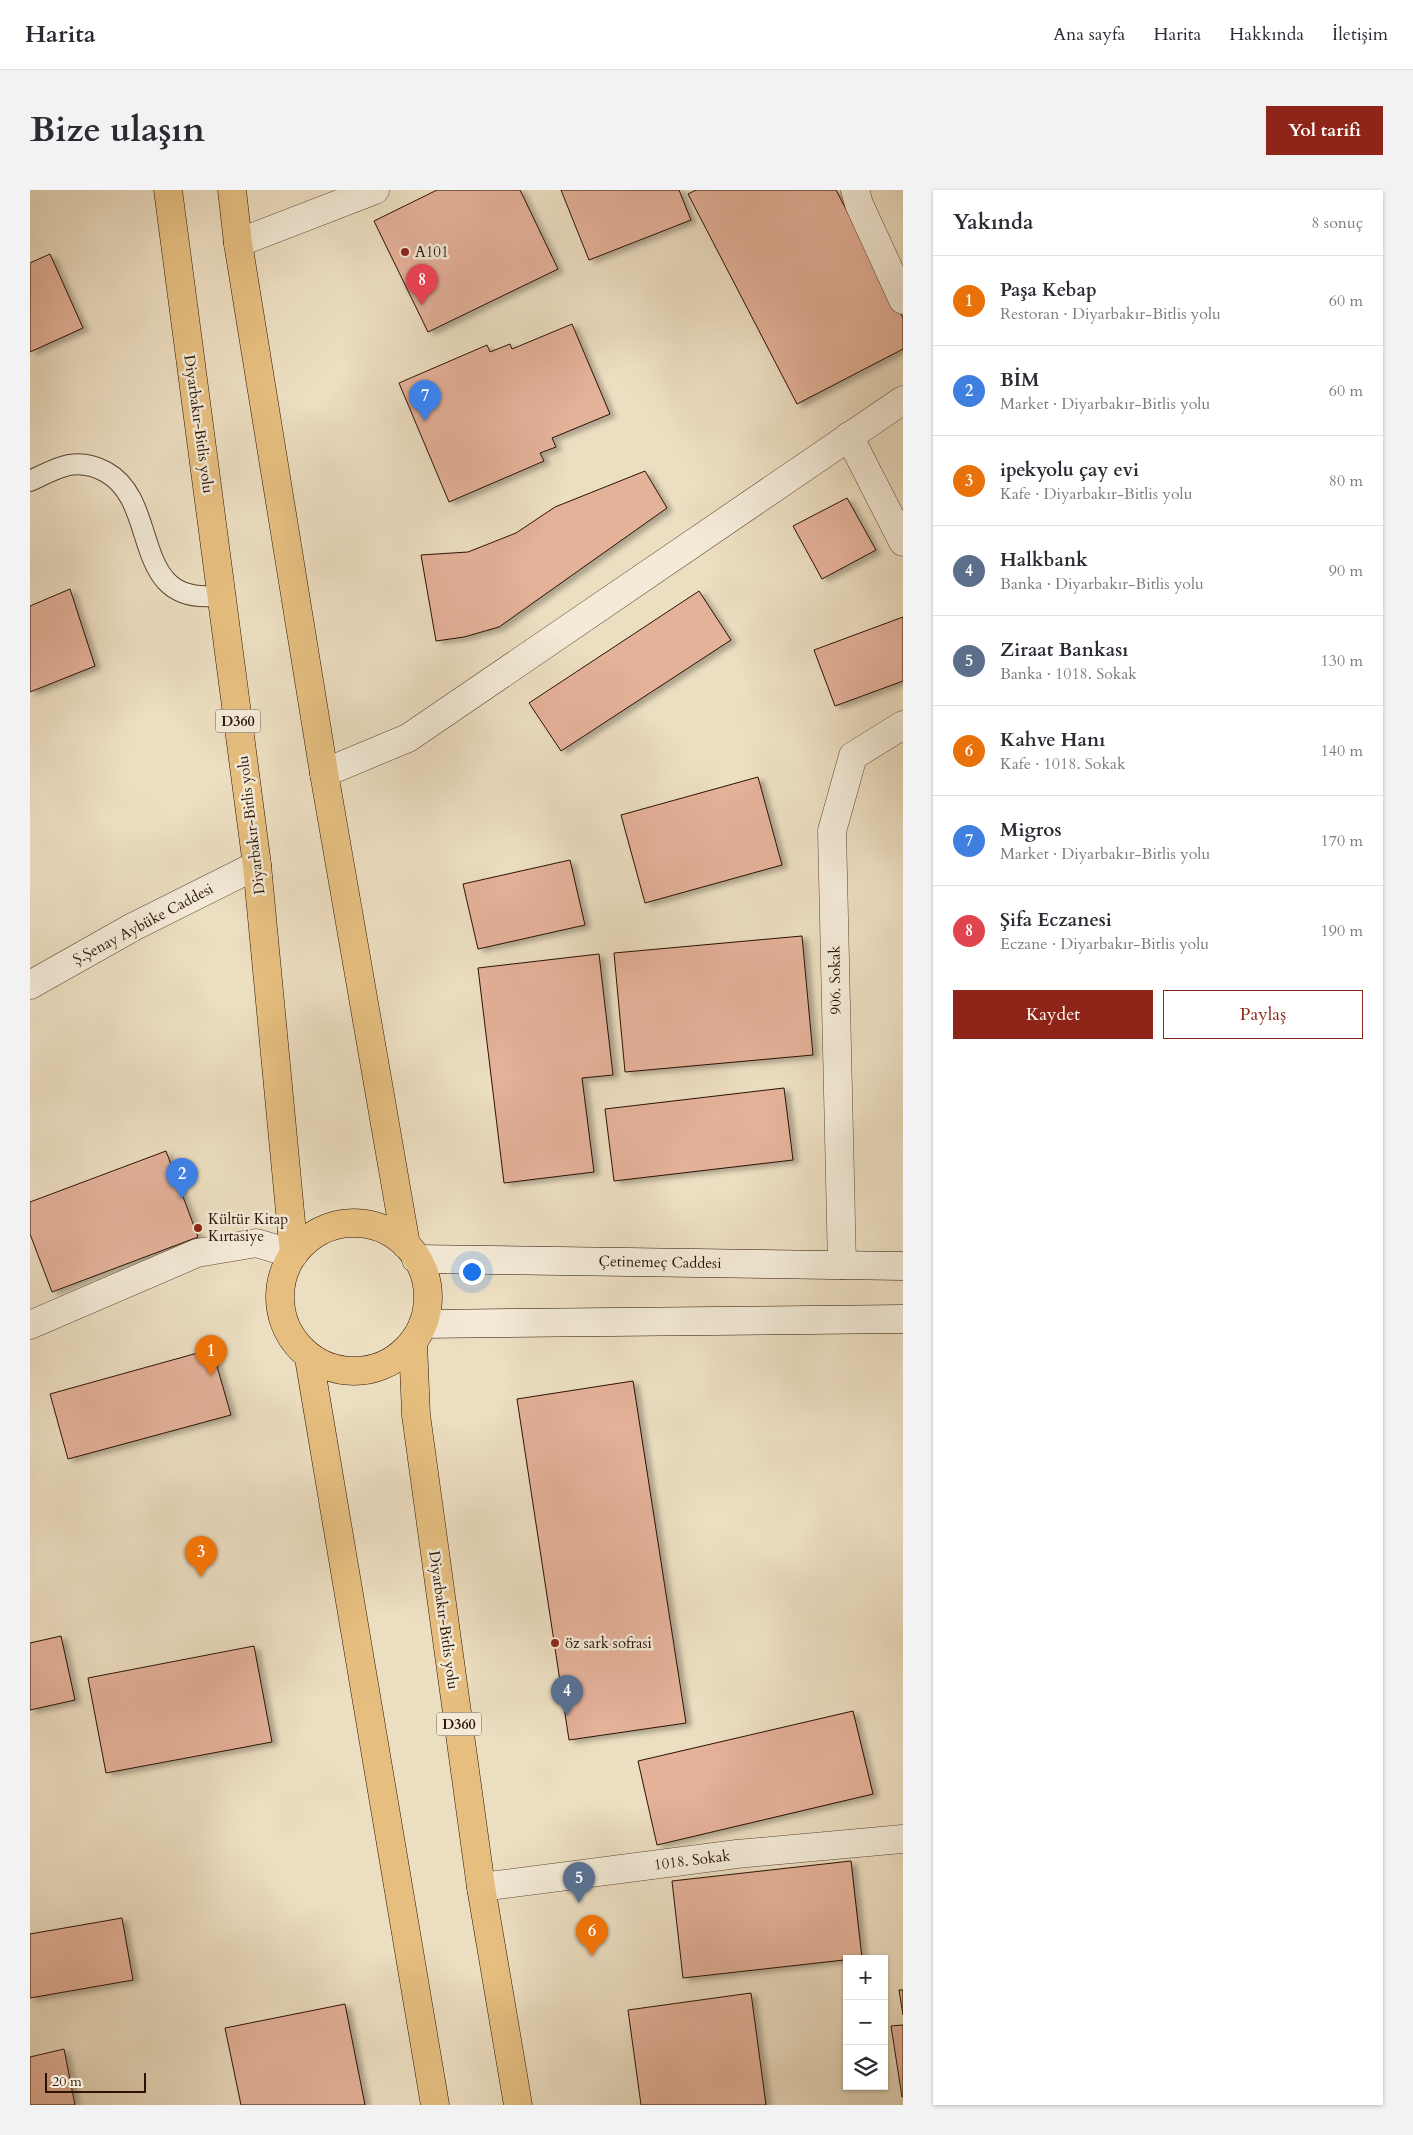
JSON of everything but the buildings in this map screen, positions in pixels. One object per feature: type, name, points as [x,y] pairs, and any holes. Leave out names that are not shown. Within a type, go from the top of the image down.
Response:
[{"type":"highway","name":"Diyarbakır-Bitlis yolu","points":[[168,190],[257,865],[294,1254]]},
{"type":"highway","points":[[232,190],[238,243],[324,773],[411,1252]]},
{"type":"highway","points":[[347,1223],[370,1224],[392,1233],[411,1252],[423,1269],[428,1292],[418,1333],[401,1356],[380,1367],[357,1372],[332,1369],[309,1358],[291,1339],[281,1315],[279,1290],[286,1265],[301,1244],[322,1229],[347,1223]]},
{"type":"highway","name":"Diyarbakır-Bitlis yolu","points":[[418,1333],[416,1415],[481,1887],[518,2105]]},
{"type":"highway","points":[[309,1358],[435,2105]]},
{"type":"street","points":[[238,243],[375,190]]},
{"type":"street","points":[[856,190],[859,204],[903,300]]},
{"type":"street","points":[[324,773],[408,738],[903,400]]},
{"type":"street","points":[[849,436],[903,542]]},
{"type":"street","name":"906. Sokak","points":[[842,1265],[832,831],[853,756],[903,725]]},
{"type":"street","name":"Ş.Şenay Aybüke Caddesi","points":[[30,985],[133,928],[257,865]]},
{"type":"street","points":[[30,1325],[197,1253],[256,1243],[294,1254]]},
{"type":"street","name":"Çetinemeç Caddesi","points":[[411,1252],[903,1266]]},
{"type":"street","points":[[418,1333],[903,1319]]},
{"type":"street","name":"1018. Sokak","points":[[481,1887],[737,1854],[903,1838]]},
{"type":"lane","points":[[30,481],[56,468],[71,465],[100,469],[116,477],[128,490],[152,560],[168,583],[193,596],[207,598],[221,595]]},
{"type":"place","name":"A101","points":[[405,252]]},
{"type":"place","name":"Şifa Eczanesi","points":[[422,305]]},
{"type":"place","name":"Migros","points":[[425,421]]},
{"type":"place","name":"BİM","points":[[182,1199]]},
{"type":"place","name":"Kültür Kitap Kırtasiye","points":[[198,1228]]},
{"type":"place","name":"Paşa Kebap","points":[[211,1376]]},
{"type":"place","name":"ipekyolu çay evi","points":[[201,1577]]},
{"type":"place","name":"öz sark sofrasi","points":[[555,1643]]},
{"type":"place","name":"Halkbank","points":[[567,1716]]},
{"type":"place","name":"Ziraat Bankası","points":[[579,1903]]},
{"type":"place","name":"Kahve Hanı","points":[[592,1956]]}]
